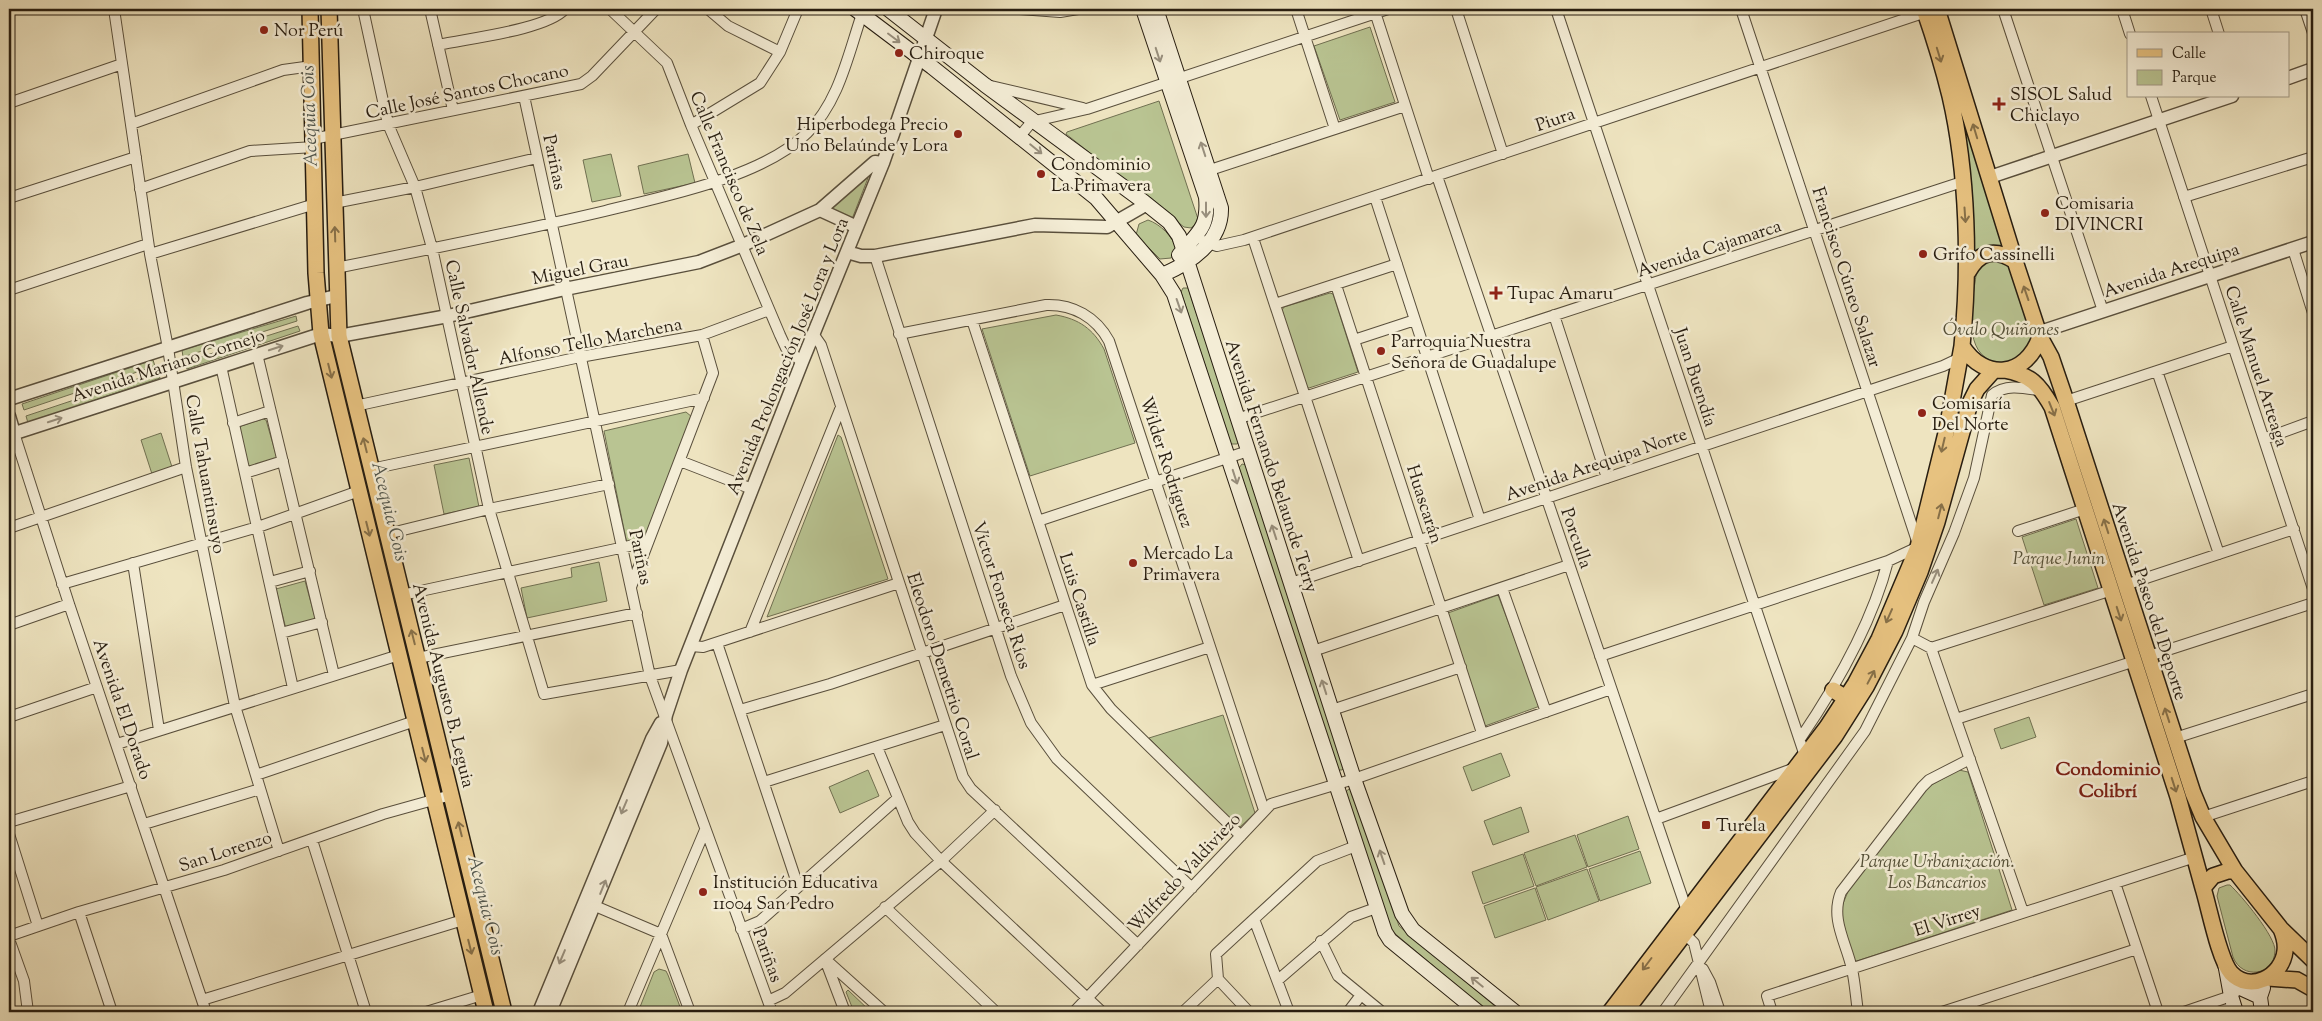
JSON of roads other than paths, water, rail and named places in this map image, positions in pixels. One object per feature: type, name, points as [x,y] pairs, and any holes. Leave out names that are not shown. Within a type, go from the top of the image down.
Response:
[{"type":"main road","name":"Avenida Augusto B. Leguia","points":[[310,9],[318,300],[321,334],[486,1012]]},
{"type":"main road","name":"Avenida Augusto B. Leguia","points":[[329,9],[338,336],[504,1012]]},
{"type":"main road","name":"Avenida Fernando Belaunde Terry","points":[[888,9],[985,85],[1147,204],[1169,222],[1179,236],[1354,778],[1406,923],[1515,1012]]},
{"type":"main road","points":[[1143,9],[1173,80],[1204,172],[1221,208],[1222,220],[1208,244],[1185,256],[1162,275]]},
{"type":"main road","points":[[1156,9],[1173,80]]},
{"type":"main road","points":[[1625,1012],[1835,736],[1866,687],[1895,631],[1970,403],[1981,384],[1999,370],[2016,367],[2028,359],[2040,335],[2015,262],[1990,177],[1929,10]]},
{"type":"main road","points":[[1610,1012],[1801,762],[1846,698],[1878,639],[1923,548],[1963,353],[1968,272],[1962,182],[1951,97],[1929,10]]},
{"type":"main road","points":[[858,11],[920,57],[1096,198],[1118,221],[1162,275],[1174,294],[1385,932],[1390,940],[1478,1012]]},
{"type":"main road","points":[[1185,256],[1202,229],[1207,210],[1204,172]]},
{"type":"main road","points":[[1968,272],[1974,262],[1983,255],[1994,253],[2006,255],[2015,262]]},
{"type":"main road","name":"Avenida Paseo del Deporte","points":[[2040,335],[2051,357],[2066,400],[2118,588],[2142,659],[2175,738],[2203,817],[2235,871],[2281,929],[2313,958]]},
{"type":"main road","points":[[1963,353],[1975,362],[1999,370]]},
{"type":"main road","name":"Avenida Paseo del Deporte","points":[[1999,370],[2030,378],[2043,391],[2052,407],[2086,509],[2118,588]]},
{"type":"main road","name":"Avenida Paseo del Deporte","points":[[2142,659],[2178,797],[2225,963]]},
{"type":"main road","points":[[1833,690],[1846,698]]},
{"type":"main road","points":[[2203,888],[2213,876],[2235,871]]},
{"type":"main road","points":[[2262,1012],[2260,997],[2267,979],[2277,971],[2286,951],[2285,939],[2281,929]]},
{"type":"main road","points":[[2225,963],[2230,972],[2246,982],[2267,979],[2297,980],[2313,988]]},
{"type":"main road","points":[[2225,963],[2234,1005]]},
{"type":"main road","points":[[2234,1005],[2232,990],[2238,987],[2260,997]]},
{"type":"street","name":"Calle Tahuantinsuyo","points":[[114,9],[149,249],[168,348],[186,467],[235,706],[279,850]]},
{"type":"street","name":"Calle Salvador Allende","points":[[363,9],[388,124],[415,187],[432,248],[489,509],[544,694],[650,676]]},
{"type":"street","points":[[430,9],[453,110]]},
{"type":"street","points":[[438,45],[536,24],[555,18],[565,9]]},
{"type":"street","name":"Calle Francisco de Zela","points":[[610,9],[667,63],[691,125],[786,348],[802,362]]},
{"type":"street","name":"Calle José Santos Chocano","points":[[140,189],[250,151],[314,142],[332,136],[581,84],[592,76],[656,9]]},
{"type":"street","points":[[708,9],[728,26],[780,52]]},
{"type":"street","points":[[691,125],[760,83],[780,52],[798,9]]},
{"type":"street","name":"Avenida Prolongación José Lora y Lora","points":[[539,1012],[590,904],[661,743],[666,715],[681,670],[883,162],[936,9]]},
{"type":"street","points":[[1020,9],[1038,12],[1060,12],[1078,9]]},
{"type":"street","points":[[1296,9],[1335,129]]},
{"type":"street","points":[[1020,136],[1035,121],[1087,109],[1374,11],[1388,9]]},
{"type":"street","points":[[1456,9],[1502,154]]},
{"type":"street","name":"Juan Buendía","points":[[1556,9],[1800,739],[1801,762]]},
{"type":"street","name":"Francisco Cúneo Salazar","points":[[1741,9],[1867,390],[1923,548]]},
{"type":"street","points":[[2003,9],[2104,311]]},
{"type":"street","points":[[2122,9],[2129,32]]},
{"type":"street","points":[[2211,9],[2219,32]]},
{"type":"street","points":[[2305,9],[2313,33]]},
{"type":"street","name":"Piura","points":[[1208,244],[1217,246],[1253,238],[1929,10]]},
{"type":"street","points":[[336,268],[551,224],[671,195],[716,181],[763,162],[788,149],[807,133],[822,116],[834,96],[858,11]]},
{"type":"street","name":"Porculla","points":[[1374,11],[1405,106],[1492,336],[1687,911]]},
{"type":"street","points":[[9,103],[122,64]]},
{"type":"street","points":[[131,124],[283,70],[312,66]]},
{"type":"street","points":[[2290,77],[2313,69]]},
{"type":"street","points":[[985,85],[1087,109]]},
{"type":"street","name":"Pariñas","points":[[524,96],[650,676],[666,715],[705,830],[772,1012]]},
{"type":"street","name":"Calle Manuel Arteaga","points":[[2152,98],[2313,589]]},
{"type":"street","points":[[1990,177],[2226,98]]},
{"type":"street","points":[[1204,172],[1405,106]]},
{"type":"street","points":[[9,198],[136,157]]},
{"type":"street","points":[[2184,197],[2313,157]]},
{"type":"street","points":[[334,204],[537,158]]},
{"type":"street","name":"Miguel Grau","points":[[338,336],[448,316],[565,289],[683,267],[742,245],[820,210],[875,162],[883,162]]},
{"type":"street","name":"Avenida Cajamarca","points":[[1237,419],[1962,182]]},
{"type":"street","points":[[1375,197],[1480,520]]},
{"type":"street","points":[[9,290],[149,249],[315,204]]},
{"type":"street","points":[[847,252],[861,256],[875,256],[1036,226],[1107,227],[1147,204]]},
{"type":"street","points":[[820,210],[857,227]]},
{"type":"street","points":[[1196,236],[1208,244]]},
{"type":"street","points":[[1253,238],[1359,561]]},
{"type":"street","name":"Avenida Arequipa","points":[[2040,335],[2104,311],[2313,242]]},
{"type":"street","points":[[2292,249],[2313,313]]},
{"type":"street","name":"Víctor Fonseca Ríos","points":[[875,256],[1021,702],[1044,743],[1071,774],[1192,888]]},
{"type":"street","points":[[1274,304],[1397,264]]},
{"type":"street","name":"Huascarán","points":[[1336,285],[1482,733]]},
{"type":"street","name":"Avenida Mariano Cornejo","points":[[9,399],[318,300],[336,296]]},
{"type":"street","name":"Wilder Rodríguez","points":[[900,334],[1046,305],[1058,305],[1082,313],[1095,321],[1109,341],[1157,481],[1264,810]]},
{"type":"street","name":"Alfonso Tello Marchena","points":[[356,406],[580,357],[702,335],[769,310]]},
{"type":"street","points":[[1554,315],[1607,478]]},
{"type":"street","name":"Luis Castilla","points":[[972,320],[1092,685],[1111,709],[1241,836]]},
{"type":"street","points":[[1354,340],[1415,320]]},
{"type":"street","name":"Avenida Mariano Cornejo","points":[[11,434],[321,334],[338,336]]},
{"type":"street","points":[[631,587],[713,372],[702,335]]},
{"type":"street","name":"Eleodoro Demetrio Coral","points":[[814,335],[821,345],[963,777],[971,789],[1138,945]]},
{"type":"street","points":[[2066,400],[2233,346]]},
{"type":"street","name":"Avenida Arequipa Norte","points":[[1291,583],[1943,366],[1963,353]]},
{"type":"street","points":[[256,354],[334,675]]},
{"type":"street","points":[[221,366],[292,688]]},
{"type":"street","points":[[2158,371],[2219,554]]},
{"type":"street","points":[[1663,1012],[1700,964],[1752,885],[1808,813],[1865,731],[1912,638],[1924,602],[1954,533],[1974,478],[1992,394],[1999,388],[2012,387],[2043,391]]},
{"type":"street","points":[[371,469],[704,398]]},
{"type":"street","points":[[750,632],[841,406]]},
{"type":"street","points":[[233,423],[270,411]]},
{"type":"street","name":"Avenida El Dorado","points":[[9,416],[11,434],[41,517],[206,1012]]},
{"type":"street","points":[[2264,439],[2313,421]]},
{"type":"street","points":[[1038,520],[1248,451]]},
{"type":"street","points":[[245,473],[283,460]]},
{"type":"street","points":[[680,461],[752,489]]},
{"type":"street","points":[[9,528],[186,467]]},
{"type":"street","points":[[387,534],[489,509],[609,484]]},
{"type":"street","points":[[62,584],[258,527],[359,491]]},
{"type":"street","points":[[2018,531],[2086,509]]},
{"type":"street","points":[[1931,648],[2294,529]]},
{"type":"street","points":[[402,595],[648,542]]},
{"type":"street","points":[[1600,656],[1923,548]]},
{"type":"street","points":[[1800,739],[1833,690],[1881,590],[1888,561]]},
{"type":"street","points":[[133,563],[159,730]]},
{"type":"street","points":[[1313,651],[1569,565]]},
{"type":"street","points":[[270,582],[310,571]]},
{"type":"street","points":[[691,646],[703,647],[899,583]]},
{"type":"street","points":[[1502,588],[1546,712]]},
{"type":"street","points":[[1956,719],[2313,603]]},
{"type":"street","points":[[9,625],[69,604]]},
{"type":"street","points":[[740,710],[830,684],[1065,605]]},
{"type":"street","points":[[418,658],[526,634],[637,613]]},
{"type":"street","points":[[281,633],[322,622]]},
{"type":"street","points":[[1912,638],[1931,648],[2022,912]]},
{"type":"street","points":[[717,642],[798,886]]},
{"type":"street","points":[[1092,685],[1210,647]]},
{"type":"street","points":[[117,744],[399,655]]},
{"type":"street","points":[[1332,710],[1461,667]]},
{"type":"street","points":[[650,676],[681,670]]},
{"type":"street","points":[[9,717],[97,687]]},
{"type":"street","name":"Wilfredo Valdiviezo","points":[[1074,1012],[1264,810],[1277,801],[1354,778],[1611,689]]},
{"type":"street","points":[[2175,738],[2313,694]]},
{"type":"street","points":[[256,775],[415,720]]},
{"type":"street","points":[[764,782],[945,725]]},
{"type":"street","points":[[877,747],[915,833],[941,861],[1102,1012]]},
{"type":"street","points":[[1858,1012],[1852,968],[1838,926],[1838,901],[1841,892],[1922,787],[1929,780],[1970,759]]},
{"type":"street","points":[[1656,819],[1801,762]]},
{"type":"street","points":[[2203,817],[2312,784]]},
{"type":"street","points":[[9,822],[131,786]]},
{"type":"street","points":[[144,824],[260,789]]},
{"type":"street","name":"San Lorenzo","points":[[9,937],[79,912],[224,870],[383,814],[451,795]]},
{"type":"street","points":[[742,929],[760,921],[898,798]]},
{"type":"street","points":[[768,1001],[785,993],[941,861],[995,810]]},
{"type":"street","points":[[628,1012],[705,830]]},
{"type":"street","points":[[9,834],[38,926]]},
{"type":"street","points":[[312,840],[350,956],[366,1012]]},
{"type":"street","points":[[1249,1012],[1218,979],[1216,954],[1317,861],[1356,846]]},
{"type":"street","name":"El Virrey","points":[[1772,1012],[1767,996],[2195,857]]},
{"type":"street","points":[[2115,883],[2158,1012]]},
{"type":"street","points":[[590,904],[661,934],[690,1012]]},
{"type":"street","name":"Avenida Prolongación José Lora y Lora","points":[[550,1012],[590,904]]},
{"type":"street","points":[[885,907],[996,1012]]},
{"type":"street","points":[[1278,980],[1351,917],[1376,908]]},
{"type":"street","points":[[79,912],[112,1012]]},
{"type":"street","points":[[1254,919],[1289,1012]]},
{"type":"street","points":[[202,1000],[463,920]]},
{"type":"street","points":[[1684,933],[1694,943],[1700,964],[1703,986],[1711,1012]]},
{"type":"street","points":[[9,937],[24,981],[28,1012]]},
{"type":"street","points":[[1321,941],[1338,976],[1382,1012]]},
{"type":"street","points":[[1942,1012],[2137,949]]},
{"type":"street","points":[[825,959],[845,1012]]},
{"type":"street","points":[[825,959],[884,1012]]},
{"type":"street","points":[[1700,964],[1710,982],[1720,1012]]},
{"type":"street","points":[[1184,1012],[1218,979]]},
{"type":"street","points":[[426,1012],[482,995]]},
{"type":"street","points":[[1348,1012],[1361,995]]},
{"type":"street","points":[[2184,1012],[2234,1005]]},
{"type":"street","points":[[2218,1012],[2234,1005]]},
{"type":"waterway","name":"Acequia Cois","points":[[334,340],[335,354],[404,632]]},
{"type":"waterway","name":"Acequia Cois","points":[[466,889],[496,1012]]},
{"type":"place","name":"Nor Perú","points":[[264,30]]},
{"type":"place","name":"Chiroque","points":[[899,53]]},
{"type":"place","name":"SISOL Salud Chiclayo","points":[[1999,104]]},
{"type":"place","name":"Hiperbodega Precio Uno Belaúnde y Lora","points":[[958,134]]},
{"type":"place","name":"Condominio La Primavera","points":[[1041,174]]},
{"type":"place","name":"Comisaria DIVINCRI","points":[[2045,213]]},
{"type":"place","name":"Grifo Cassinelli","points":[[1923,254]]},
{"type":"place","name":"Tupac Amaru","points":[[1496,293]]},
{"type":"place","name":"Parroquia Nuestra Señora de Guadalupe","points":[[1381,351]]},
{"type":"place","name":"Comisaría Del Norte","points":[[1922,413]]},
{"type":"place","name":"Mercado La Primavera","points":[[1133,563]]},
{"type":"place","name":"Turela","points":[[1706,825]]},
{"type":"place","name":"Institución Educativa 11004 San Pedro","points":[[703,892]]},
{"type":"district","name":"Condominio Colibrí","points":[[2108,779]]},
{"type":"park label","name":"Óvalo Quiñones","points":[[2001,329]]},
{"type":"park label","name":"Parque Junin","points":[[2059,558]]},
{"type":"park label","name":"Parque Urbanización. Los Bancarios","points":[[1937,871]]}]
